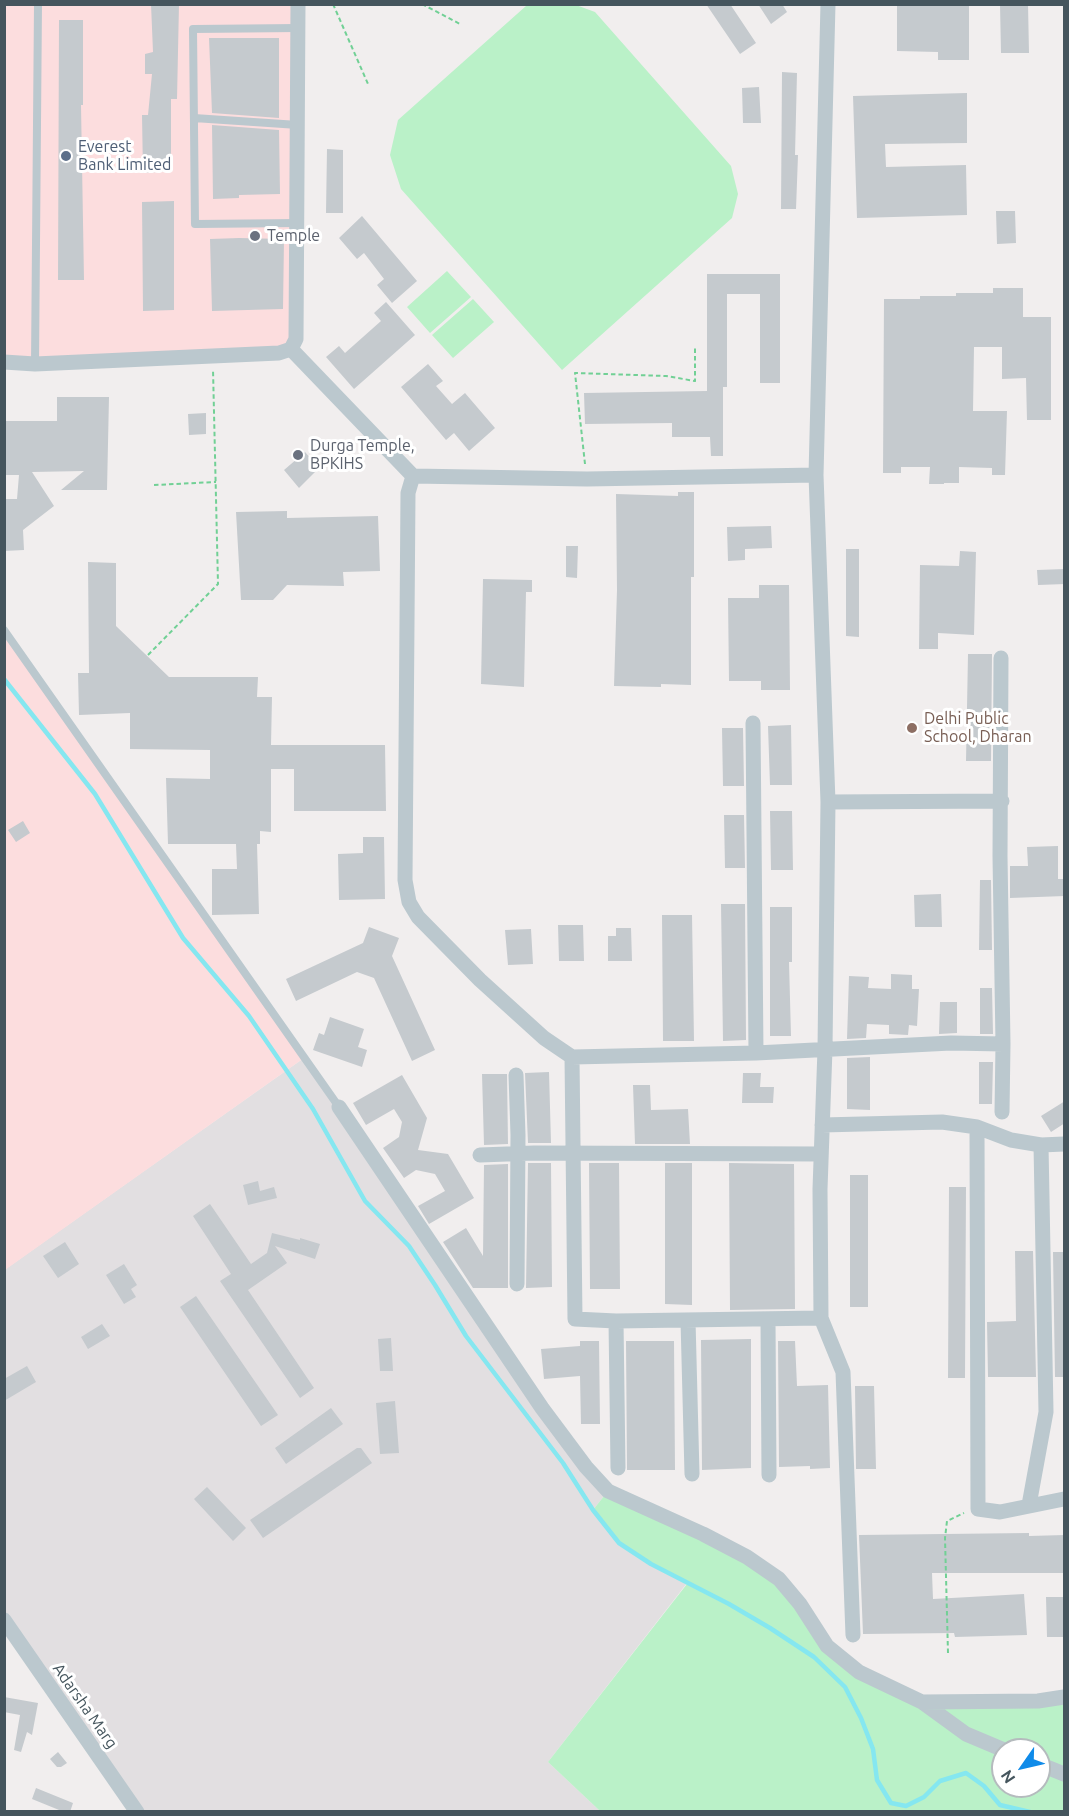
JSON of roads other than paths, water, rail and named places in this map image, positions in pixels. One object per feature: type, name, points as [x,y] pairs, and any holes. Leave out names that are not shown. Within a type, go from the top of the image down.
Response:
[{"type":"street","points":[[4,362],[35,364],[212,356],[279,352],[291,349],[296,339],[298,4]]},
{"type":"street","points":[[828,4],[816,475],[828,802],[825,1049],[821,1154],[821,1318],[843,1372],[853,1635]]},
{"type":"street","points":[[291,349],[413,476],[587,479],[816,475]]},
{"type":"street","points":[[413,476],[408,493],[405,880],[409,902],[418,917],[480,980],[544,1038],[572,1057],[756,1053],[951,1043],[1004,1044]]},
{"type":"street","points":[[1001,658],[1000,856],[1004,1044],[1002,1112]]},
{"type":"street","points":[[753,723],[756,1053]]},
{"type":"street","points":[[828,802],[1002,801]]},
{"type":"street","points":[[572,1057],[575,1319],[616,1321],[821,1318]]},
{"type":"street","points":[[516,1075],[517,1284]]},
{"type":"street","points":[[339,1107],[542,1408],[586,1467],[608,1491],[703,1534],[747,1557],[779,1579],[800,1604],[827,1646],[860,1672],[922,1702],[966,1734],[991,1745]]},
{"type":"street","points":[[822,1125],[942,1122],[976,1127],[1011,1140],[1041,1145],[1065,1144]]},
{"type":"street","points":[[976,1127],[978,1509],[1000,1512],[1065,1499]]},
{"type":"street","points":[[1029,1505],[1046,1412],[1041,1145]]},
{"type":"street","points":[[480,1155],[517,1153],[821,1154]]},
{"type":"street","points":[[688,1320],[692,1474]]},
{"type":"street","points":[[768,1320],[769,1475]]},
{"type":"street","points":[[616,1321],[618,1468]]},
{"type":"street","name":"Adarsha Marg","points":[[4,1620],[137,1812]]},
{"type":"street","points":[[922,1702],[1038,1701],[1065,1697]]},
{"type":"lane","points":[[35,364],[38,4]]},
{"type":"lane","points":[[298,28],[194,28],[195,224],[298,223]]},
{"type":"lane","points":[[194,118],[298,125]]},
{"type":"lane","points":[[4,630],[339,1107]]},
{"type":"waterway","points":[[4,679],[95,794],[183,938],[249,1016],[313,1109],[365,1201],[409,1246],[466,1336],[563,1463],[593,1510],[619,1543],[651,1564],[729,1604],[814,1657],[845,1687],[861,1718],[873,1749],[877,1780],[891,1803],[906,1806],[924,1797],[940,1781],[966,1773],[984,1786],[1000,1805],[1030,1812]]},
{"type":"place","name":"Everest Bank Limited","points":[[66,156]]},
{"type":"place","name":"Temple","points":[[255,236]]},
{"type":"place","name":"Durga Temple, BPKIHS","points":[[298,455]]},
{"type":"place","name":"Delhi Public School, Dharan","points":[[912,728]]}]
